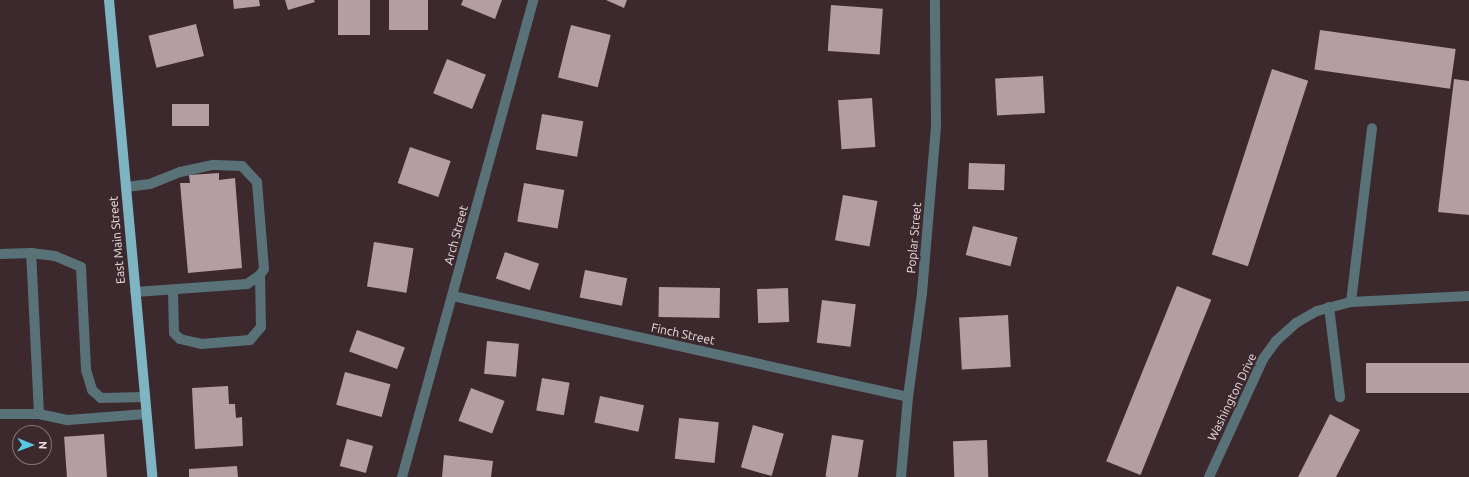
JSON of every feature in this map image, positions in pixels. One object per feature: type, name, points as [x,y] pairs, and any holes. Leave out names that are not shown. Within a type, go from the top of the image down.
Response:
[{"type":"main road","name":"East Main Street","points":[[109,0],[152,477]]},
{"type":"street","name":"Arch Street","points":[[402,477],[453,296],[533,0]]},
{"type":"street","name":"Poplar Street","points":[[901,477],[908,397],[922,293],[936,127],[935,0]]},
{"type":"street","points":[[1351,302],[1372,128]]},
{"type":"street","points":[[126,187],[150,184],[180,172],[214,165],[247,168],[257,182],[264,269],[260,275],[247,284],[135,292]]},
{"type":"street","points":[[31,253],[39,414]]},
{"type":"street","points":[[0,254],[31,253],[55,256],[81,267],[86,370],[92,390],[101,398],[145,397]]},
{"type":"street","points":[[173,290],[174,333],[180,339],[201,344],[250,340],[261,327],[260,275]]},
{"type":"street","name":"Finch Street","points":[[453,296],[908,397]]},
{"type":"street","name":"Washington Drive","points":[[1209,477],[1264,359],[1276,341],[1296,323],[1329,307],[1351,302],[1469,296]]},
{"type":"street","points":[[1329,307],[1340,397]]},
{"type":"street","points":[[0,414],[39,414],[68,420],[146,414]]},
{"type":"building","points":[[233,0],[259,0],[260,6],[234,9]]},
{"type":"building","points":[[285,0],[314,0],[315,2],[288,10]]},
{"type":"building","points":[[338,0],[370,0],[370,35],[338,35]]},
{"type":"building","points":[[389,0],[428,0],[428,30],[389,30]]},
{"type":"building","points":[[463,0],[502,0],[495,19],[461,5]]},
{"type":"building","points":[[606,0],[627,0],[624,8]]},
{"type":"building","points":[[831,5],[883,9],[880,55],[828,51]]},
{"type":"building","points":[[196,24],[204,56],[156,68],[148,36]]},
{"type":"building","points":[[571,25],[611,35],[598,87],[558,77]]},
{"type":"building","points":[[1320,30],[1456,49],[1450,89],[1314,70]]},
{"type":"building","points":[[447,59],[486,75],[472,109],[433,93]]},
{"type":"building","points":[[1272,69],[1308,81],[1248,266],[1212,254]]},
{"type":"building","points":[[1043,76],[1045,113],[997,115],[995,79]]},
{"type":"building","points":[[1454,79],[1469,81],[1469,215],[1438,212]]},
{"type":"building","points":[[872,98],[875,147],[842,149],[838,100]]},
{"type":"building","points":[[172,104],[209,104],[209,126],[172,126]]},
{"type":"building","points":[[542,114],[583,121],[577,157],[536,149]]},
{"type":"building","points":[[410,147],[451,161],[438,197],[398,183]]},
{"type":"building","points":[[969,163],[1005,164],[1004,190],[968,189]]},
{"type":"building","points":[[219,173],[219,180],[235,178],[242,268],[188,273],[180,183],[190,183],[189,175]]},
{"type":"building","points":[[524,183],[564,190],[558,229],[517,221]]},
{"type":"building","points":[[843,195],[877,201],[869,246],[835,240]]},
{"type":"building","points":[[973,226],[1018,237],[1010,266],[966,255]]},
{"type":"building","points":[[374,242],[414,248],[406,293],[367,286]]},
{"type":"building","points":[[505,252],[539,264],[530,290],[496,278]]},
{"type":"building","points":[[585,270],[627,278],[622,306],[580,297]]},
{"type":"building","points":[[1177,286],[1211,300],[1141,475],[1106,461]]},
{"type":"building","points":[[659,287],[720,288],[719,318],[658,317]]},
{"type":"building","points":[[788,288],[789,322],[758,323],[757,289]]},
{"type":"building","points":[[822,300],[856,304],[851,347],[817,343]]},
{"type":"building","points":[[1008,315],[1011,367],[962,369],[959,318]]},
{"type":"building","points":[[357,330],[405,347],[397,369],[349,352]]},
{"type":"building","points":[[487,341],[519,344],[516,377],[484,374]]},
{"type":"building","points":[[1366,363],[1469,363],[1469,393],[1366,393]]},
{"type":"building","points":[[345,372],[390,384],[382,417],[336,405]]},
{"type":"building","points":[[542,378],[570,383],[564,415],[536,410]]},
{"type":"building","points":[[228,386],[229,404],[235,404],[236,418],[242,417],[243,446],[195,449],[192,388]]},
{"type":"building","points":[[471,388],[505,401],[492,434],[458,421]]},
{"type":"building","points":[[600,396],[644,405],[638,432],[594,422]]},
{"type":"building","points":[[1330,414],[1360,430],[1336,477],[1298,477]]},
{"type":"building","points":[[679,418],[719,422],[714,463],[675,459]]},
{"type":"building","points":[[753,425],[784,434],[772,476],[741,467]]},
{"type":"building","points":[[104,434],[107,477],[67,477],[64,437]]},
{"type":"building","points":[[832,435],[864,440],[858,477],[825,476]]},
{"type":"building","points":[[347,439],[373,446],[366,473],[340,466]]},
{"type":"building","points":[[987,440],[988,477],[954,477],[953,441]]},
{"type":"building","points":[[444,455],[493,461],[491,477],[442,477]]},
{"type":"building","points":[[237,466],[238,477],[189,477],[189,469]]}]
